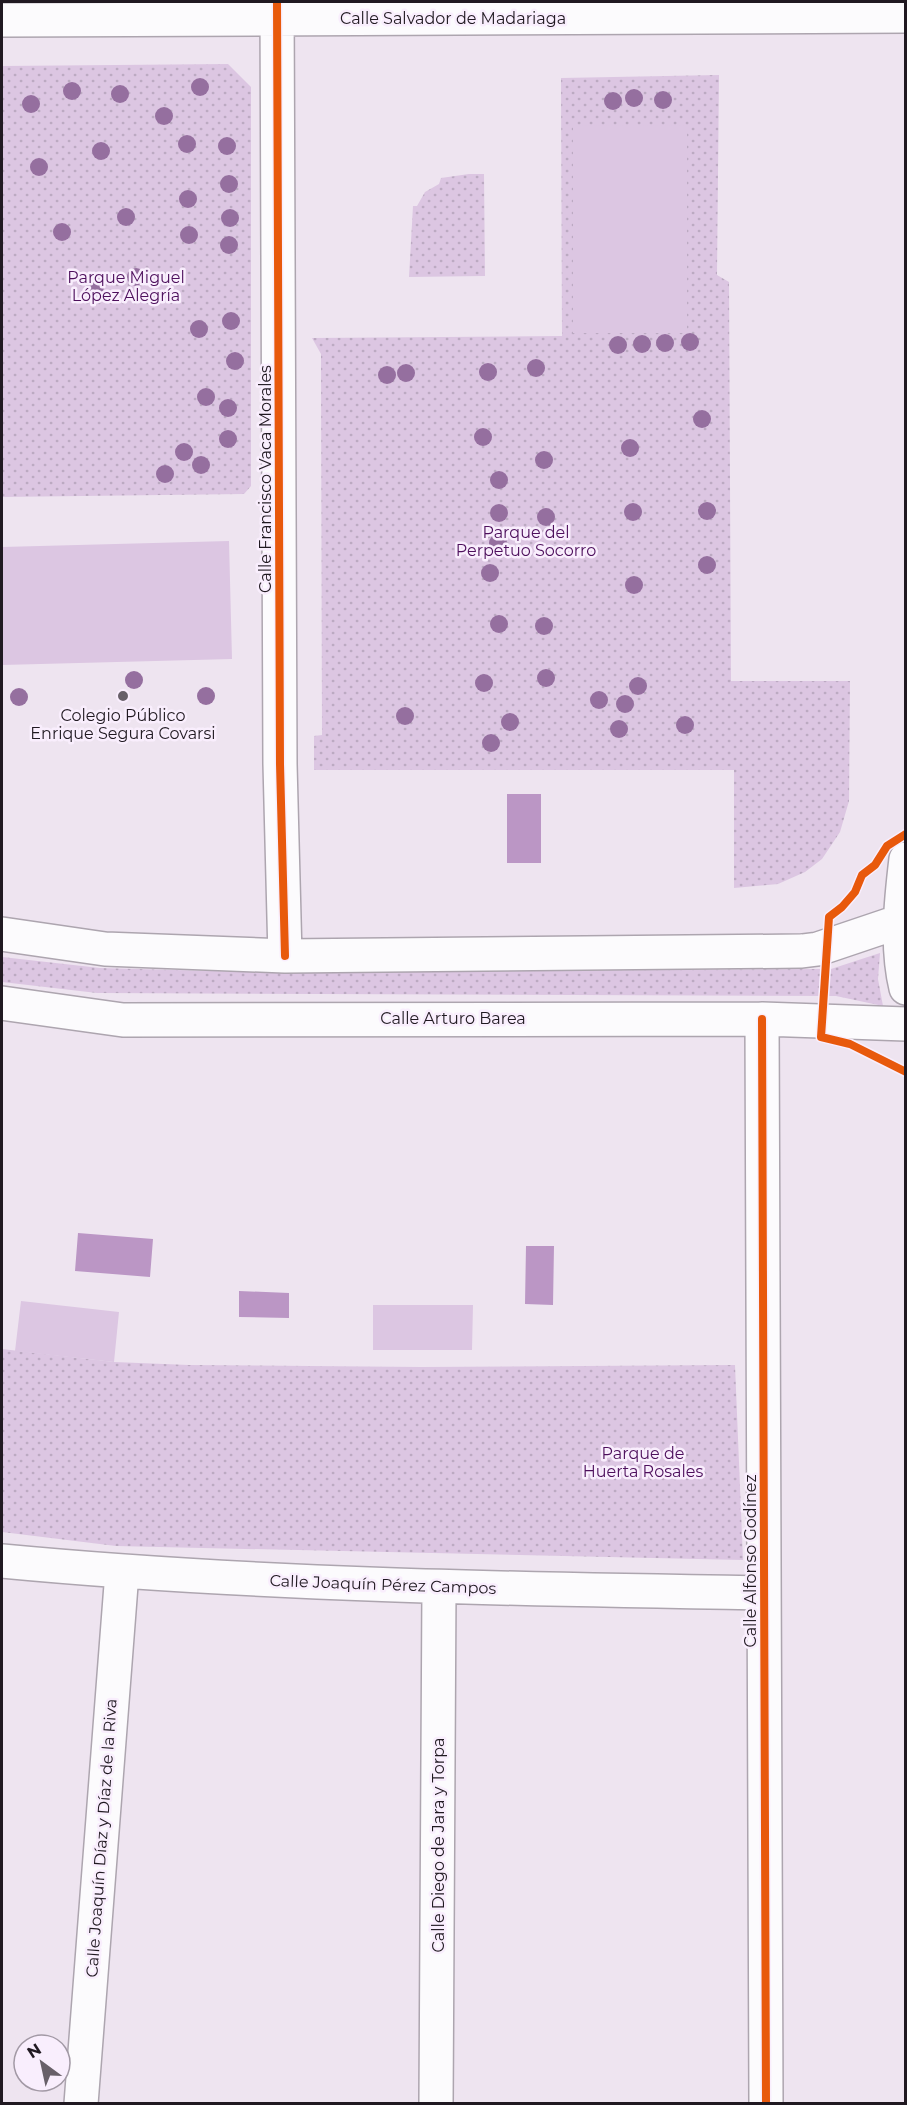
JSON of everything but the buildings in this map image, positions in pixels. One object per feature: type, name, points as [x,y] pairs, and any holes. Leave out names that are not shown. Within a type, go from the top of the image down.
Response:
[{"type":"street","name":"Calle Salvador de Madariaga","points":[[2,20],[277,10],[906,16]]},
{"type":"street","name":"Calle Francisco Vaca Morales","points":[[277,10],[280,764],[285,956]]},
{"type":"street","points":[[906,859],[902,971],[906,988]]},
{"type":"street","points":[[2,934],[105,949],[285,956],[802,951],[818,949],[903,919]]},
{"type":"street","name":"Calle Arturo Barea","points":[[2,1003],[123,1020],[762,1019],[906,1024]]},
{"type":"street","name":"Calle Alfonso Godínez","points":[[762,1019],[766,2103]]},
{"type":"street","name":"Calle Joaquín Pérez Campos","points":[[2,1561],[122,1572],[439,1587],[764,1593]]},
{"type":"street","name":"Calle Joaquín Díaz y Díaz de la Riva","points":[[81,2103],[122,1572]]},
{"type":"street","name":"Calle Diego de Jara y Torpa","points":[[436,2103],[439,1587]]},
{"type":"green space","name":"Parque Miguel López Alegría","points":[[228,64],[251,87],[251,486],[244,494],[2,497],[2,66]]},
{"type":"green space","name":"Parque del Perpetuo Socorro","points":[[719,75],[717,275],[729,282],[731,681],[850,681],[849,801],[840,832],[822,859],[805,872],[778,884],[734,888],[734,770],[314,770],[314,736],[322,735],[321,354],[312,338],[562,336],[561,78]]},
{"type":"green space","points":[[573,125],[687,126],[687,333],[573,333]]},
{"type":"green space","points":[[484,174],[485,276],[409,277],[413,206],[417,206],[425,192],[439,184],[441,178]]},
{"type":"green space","points":[[229,541],[232,659],[2,665],[2,547]]},
{"type":"green space","points":[[880,953],[878,979],[883,1006],[836,996],[97,993],[2,982],[2,957],[100,968],[252,972],[831,969]]},
{"type":"green space","points":[[21,1301],[119,1312],[114,1362],[15,1351]]},
{"type":"green space","points":[[373,1305],[473,1305],[472,1350],[373,1350]]},
{"type":"green space","name":"Parque de Huerta Rosales","points":[[2,1349],[114,1362],[189,1365],[421,1367],[735,1365],[743,1560],[116,1546],[2,1532]]},
{"type":"shaded area","points":[[507,794],[541,794],[541,863],[507,863]]},
{"type":"shaded area","points":[[78,1233],[153,1239],[150,1277],[75,1271]]},
{"type":"shaded area","points":[[526,1246],[554,1246],[553,1305],[525,1304]]},
{"type":"shaded area","points":[[239,1291],[289,1293],[289,1318],[239,1317]]},
{"type":"cycle path","points":[[277,2],[280,764],[285,956]]},
{"type":"cycle path","points":[[906,834],[887,846],[875,865],[862,875],[855,892],[842,907],[829,917],[821,1037],[850,1044],[906,1072]]},
{"type":"cycle path","points":[[762,1019],[766,2104]]},
{"type":"place","name":"Colegio Público Enrique Segura Covarsi","points":[[123,696]]}]
